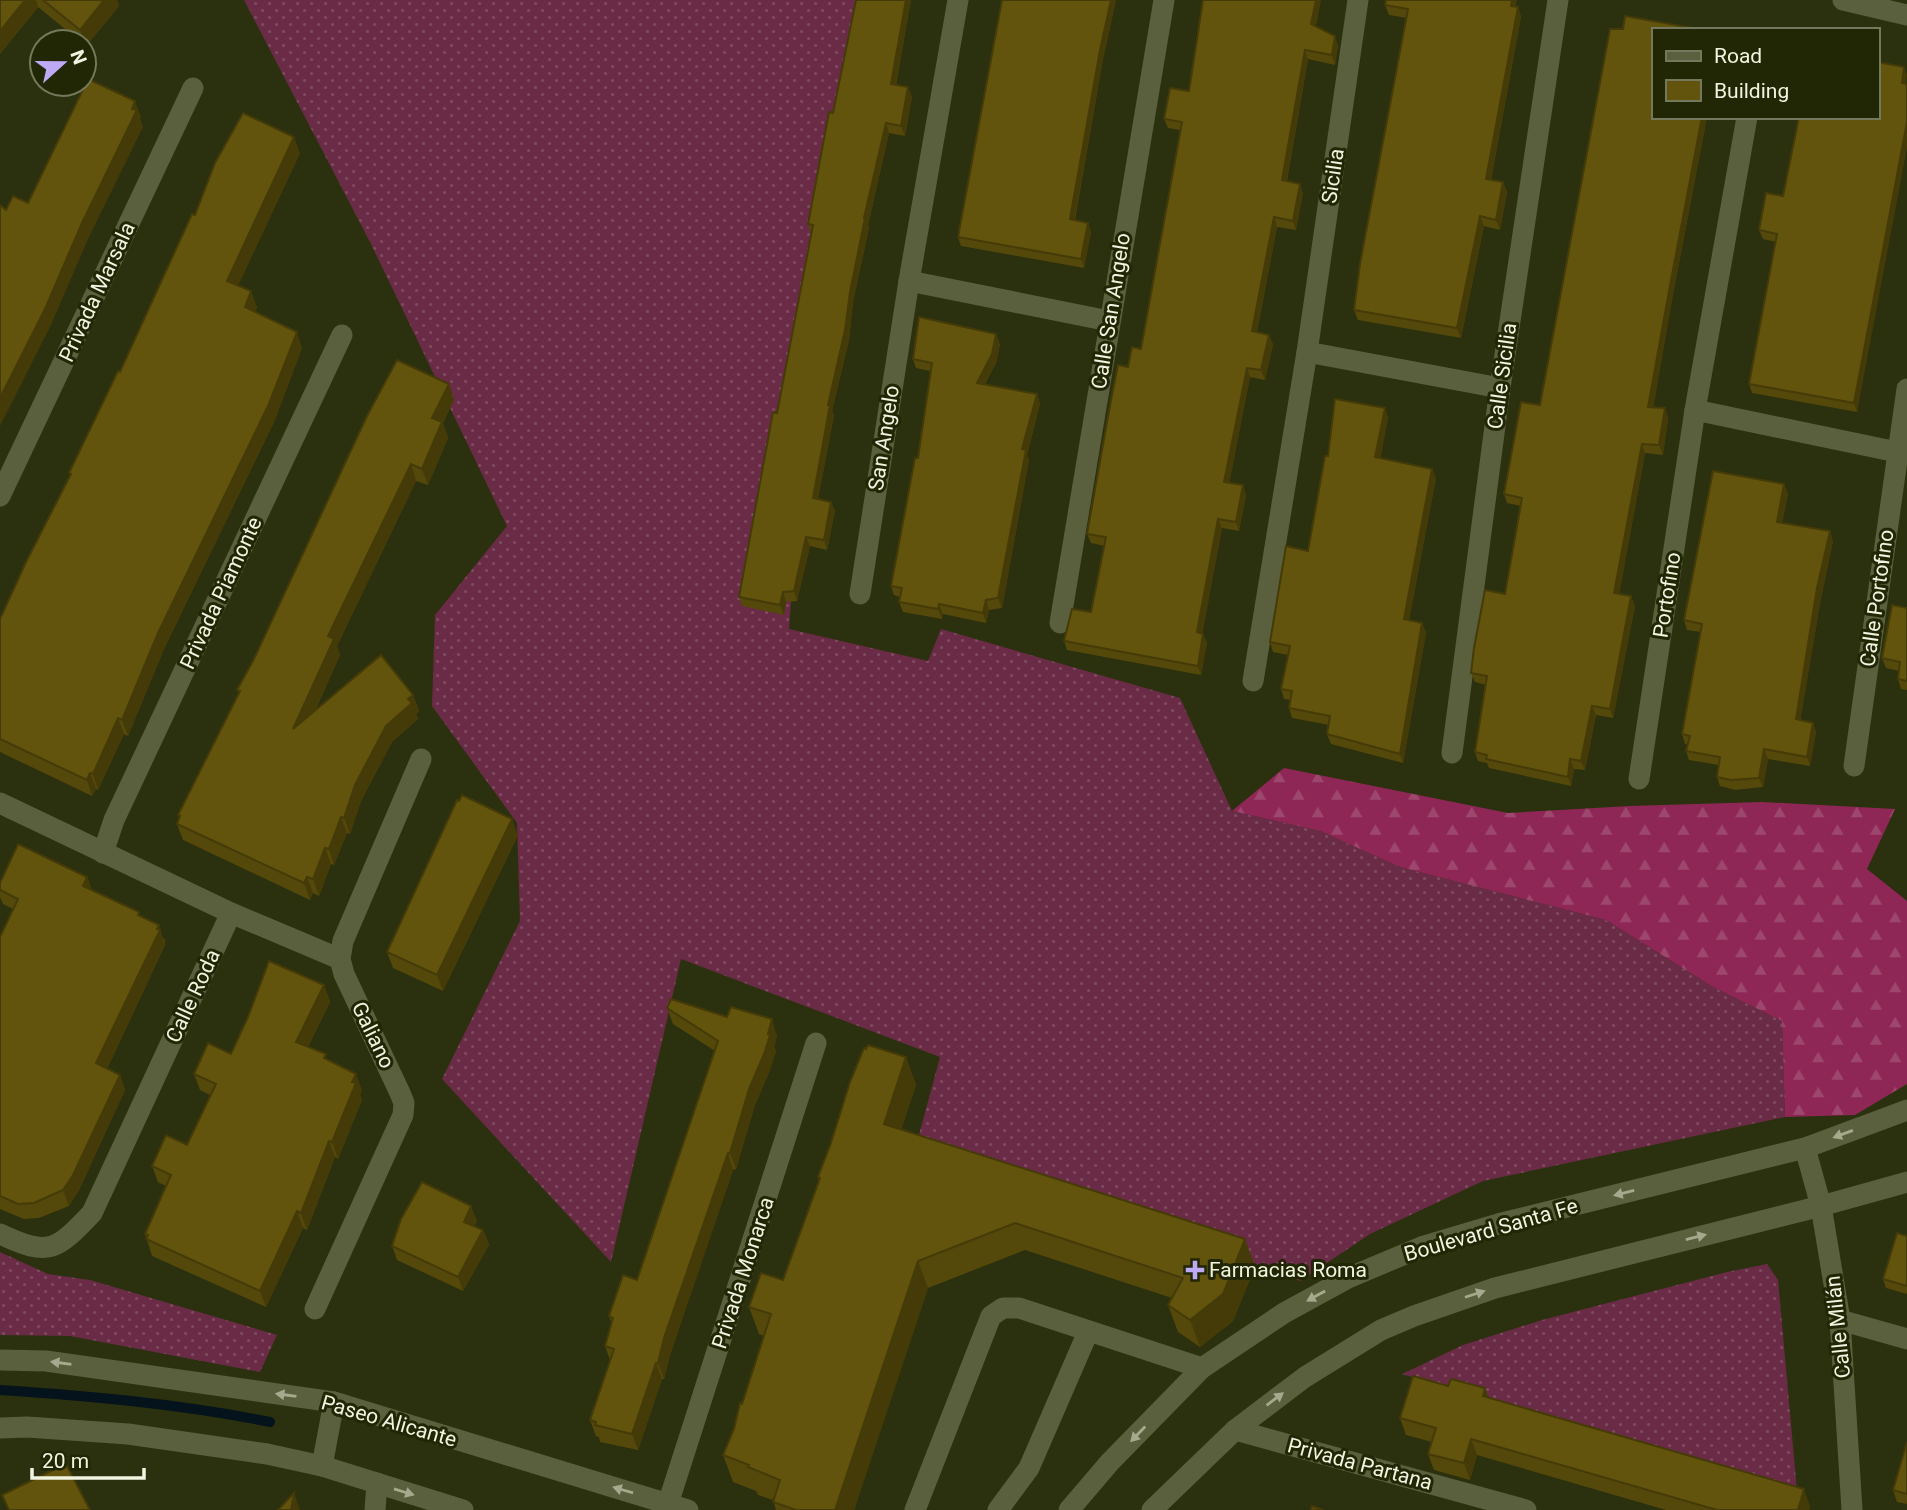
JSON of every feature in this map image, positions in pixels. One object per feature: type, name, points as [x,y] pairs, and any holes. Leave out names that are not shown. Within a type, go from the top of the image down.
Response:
[{"type":"street","name":"San Angelo","points":[[860,594],[909,281],[958,0]]},
{"type":"street","name":"Calle San Angelo","points":[[1060,623],[1164,0]]},
{"type":"street","name":"Sicilia","points":[[1253,681],[1307,352],[1358,0]]},
{"type":"street","name":"Calle Sicilia","points":[[1452,753],[1500,388],[1558,0]]},
{"type":"street","points":[[1843,0],[1907,15]]},
{"type":"street","name":"Privada Marsala","points":[[0,496],[193,88]]},
{"type":"street","name":"Portofino","points":[[1639,779],[1695,410],[1747,119]]},
{"type":"street","points":[[909,281],[1109,321]]},
{"type":"street","name":"Privada Piamonte","points":[[103,853],[114,820],[342,335]]},
{"type":"street","points":[[1307,352],[1500,388]]},
{"type":"street","name":"Calle Portofino","points":[[1854,766],[1907,389]]},
{"type":"street","points":[[1695,410],[1897,452]]},
{"type":"street","points":[[0,803],[232,913],[340,959],[343,941],[421,759]]},
{"type":"street","name":"Calle Roda","points":[[0,1234],[29,1247],[50,1247],[68,1238],[92,1213],[232,913]]},
{"type":"street","name":"Galiano","points":[[315,1309],[403,1115],[404,1103],[344,974],[340,959]]},
{"type":"street","name":"Privada Monarca","points":[[675,1508],[816,1043]]},
{"type":"street","name":"Boulevard Santa Fe","points":[[1069,1510],[1110,1462],[1202,1368],[1284,1313],[1348,1278],[1424,1246],[1499,1224],[1804,1148],[1907,1110]]},
{"type":"street","name":"Calle Milán","points":[[1804,1148],[1821,1206],[1840,1320],[1852,1510]]},
{"type":"street","points":[[1152,1510],[1234,1430],[1305,1377],[1381,1330],[1443,1304],[1495,1288],[1907,1182]]},
{"type":"street","points":[[915,1510],[991,1316],[1003,1308],[1018,1308],[1202,1368]]},
{"type":"street","points":[[1840,1320],[1907,1339]]},
{"type":"street","points":[[998,1510],[1029,1468],[1088,1332]]},
{"type":"street","name":"Paseo Alicante","points":[[0,1360],[46,1361],[334,1402],[675,1508]]},
{"type":"street","points":[[322,1466],[334,1402]]},
{"type":"street","points":[[0,1427],[128,1434],[267,1454],[322,1466],[463,1510]]},
{"type":"street","name":"Privada Partana","points":[[1234,1430],[1526,1510]]},
{"type":"street","points":[[375,1510],[377,1483]]},
{"type":"shaded area","points":[[244,0],[879,0],[798,509],[789,629],[928,661],[941,629],[1180,698],[1232,811],[1320,831],[1400,867],[1606,920],[1713,987],[1782,1021],[1785,1117],[1483,1181],[1370,1234],[1300,1281],[913,1157],[940,1057],[681,959],[611,1262],[442,1079],[520,921],[517,823],[432,706],[435,615],[507,526],[371,244]]},
{"type":"shaded area","points":[[0,1252],[48,1274],[90,1280],[277,1335],[260,1372],[70,1336],[0,1335]]},
{"type":"shaded area","points":[[1767,1264],[1778,1280],[1797,1491],[1402,1374],[1463,1345],[1542,1320]]},
{"type":"green space","points":[[1284,768],[1508,813],[1762,802],[1895,809],[1867,869],[1907,901],[1907,1084],[1855,1115],[1785,1117],[1782,1021],[1713,987],[1606,920],[1400,867],[1320,831],[1232,811]]},
{"type":"building","points":[[0,0],[25,0],[0,31]]},
{"type":"building","points":[[43,0],[104,0],[82,28],[78,28]]},
{"type":"building","points":[[856,0],[906,0],[891,84],[908,87],[901,126],[886,123],[864,218],[845,330],[828,405],[813,498],[831,502],[824,540],[806,537],[794,591],[783,592],[780,605],[739,597],[773,412],[777,413],[813,225],[808,224],[829,112],[833,113]]},
{"type":"building","points":[[1002,0],[1111,0],[1070,219],[1088,223],[1081,259],[958,237]]},
{"type":"building","points":[[1203,0],[1316,0],[1311,24],[1335,36],[1332,55],[1305,50],[1282,180],[1300,184],[1293,221],[1274,217],[1252,331],[1269,335],[1261,370],[1247,368],[1224,482],[1243,485],[1236,522],[1218,519],[1197,632],[1203,634],[1198,666],[1064,641],[1072,609],[1091,612],[1106,537],[1087,534],[1111,400],[1118,365],[1128,367],[1132,347],[1141,349],[1182,122],[1164,119],[1170,88],[1189,91]]},
{"type":"building","points":[[1386,0],[1512,0],[1511,6],[1518,7],[1486,179],[1503,182],[1496,220],[1480,216],[1457,328],[1354,310],[1360,264],[1408,9],[1385,5]]},
{"type":"building","points":[[1625,16],[1693,28],[1652,28],[1652,119],[1702,119],[1648,407],[1665,408],[1659,445],[1642,444],[1614,593],[1631,596],[1610,709],[1592,706],[1581,761],[1570,759],[1568,777],[1486,759],[1487,755],[1475,752],[1487,676],[1471,673],[1485,590],[1505,594],[1522,498],[1504,494],[1521,402],[1540,405],[1610,29],[1623,29]]},
{"type":"building","points":[[1879,62],[1904,67],[1902,83],[1907,84],[1907,122],[1854,403],[1749,384],[1777,234],[1759,230],[1766,193],[1783,196],[1799,119],[1879,119]]},
{"type":"building","points":[[98,84],[135,101],[132,109],[137,110],[82,223],[45,309],[0,398],[0,205],[6,210],[13,196],[28,203],[79,98],[98,98]]},
{"type":"building","points":[[243,113],[294,137],[227,281],[251,291],[245,307],[297,332],[268,406],[158,633],[122,720],[118,718],[93,774],[90,773],[87,780],[0,739],[0,619],[118,371],[120,372],[192,214],[195,215],[215,163]]},
{"type":"building","points":[[919,317],[996,334],[992,354],[977,383],[1037,394],[1022,449],[1026,450],[998,598],[986,600],[983,613],[939,604],[938,609],[899,602],[902,588],[891,586],[915,458],[918,458],[932,363],[913,359]]},
{"type":"building","points":[[397,360],[449,384],[432,418],[442,422],[422,469],[411,464],[328,636],[334,639],[293,729],[381,655],[413,695],[408,699],[412,703],[386,726],[355,785],[344,818],[341,817],[329,849],[325,848],[313,879],[307,877],[304,883],[177,824],[178,815],[240,691],[237,690],[367,416]]},
{"type":"building","points":[[1335,399],[1385,408],[1375,457],[1432,469],[1404,619],[1422,623],[1400,754],[1327,734],[1330,716],[1289,708],[1292,691],[1281,689],[1290,646],[1270,642],[1286,546],[1308,551],[1325,456],[1328,456]]},
{"type":"building","points":[[1713,471],[1784,484],[1777,522],[1830,531],[1817,588],[1796,719],[1813,723],[1807,757],[1764,749],[1759,778],[1731,780],[1717,777],[1720,757],[1686,751],[1690,736],[1682,734],[1702,624],[1684,620]]},
{"type":"building","points":[[1892,605],[1907,608],[1907,681],[1898,679],[1900,662],[1882,658]]},
{"type":"building","points":[[462,795],[512,819],[437,975],[387,952],[457,800],[459,801]]},
{"type":"building","points":[[18,844],[87,877],[83,886],[139,912],[138,915],[159,925],[157,929],[160,930],[96,1063],[120,1075],[73,1175],[63,1190],[34,1203],[18,1204],[0,1196],[0,937],[18,899],[0,890],[0,883]]},
{"type":"building","points":[[269,961],[324,985],[296,1042],[326,1054],[324,1058],[356,1074],[352,1082],[356,1083],[332,1142],[329,1141],[301,1213],[297,1211],[260,1291],[146,1239],[148,1235],[145,1234],[171,1175],[152,1166],[166,1135],[187,1145],[216,1084],[194,1074],[208,1043],[231,1054]]},
{"type":"building","points":[[671,999],[727,1017],[731,1007],[772,1019],[764,1054],[749,1089],[730,1153],[632,1434],[595,1425],[596,1422],[590,1420],[614,1349],[605,1346],[613,1318],[609,1316],[623,1275],[637,1280],[718,1041],[667,1008]]},
{"type":"building","points":[[868,1045],[906,1057],[884,1124],[1245,1239],[1223,1294],[1190,1320],[1168,1305],[1183,1278],[1015,1223],[918,1261],[835,1510],[796,1510],[773,1502],[780,1480],[723,1455],[771,1314],[749,1307],[761,1273],[783,1280],[820,1178],[818,1177],[850,1082],[864,1048]]},
{"type":"building","points":[[422,1182],[471,1206],[464,1222],[483,1230],[458,1277],[392,1246],[401,1219]]},
{"type":"building","points":[[1897,1233],[1907,1236],[1907,1286],[1883,1279]]},
{"type":"building","points":[[1413,1376],[1448,1386],[1451,1379],[1485,1388],[1483,1396],[1804,1489],[1798,1510],[1717,1510],[1471,1439],[1464,1463],[1428,1454],[1436,1428],[1400,1418]]},
{"type":"building","points":[[1907,1442],[1907,1494],[1893,1490]]},
{"type":"building","points":[[61,1466],[62,1469],[67,1466],[90,1510],[9,1510],[2,1495]]},
{"type":"building","points":[[294,1493],[291,1510],[278,1510]]},
{"type":"waterway","points":[[0,1390],[136,1401],[270,1422]]},
{"type":"place","name":"Farmacias Roma","points":[[1195,1270]]}]
